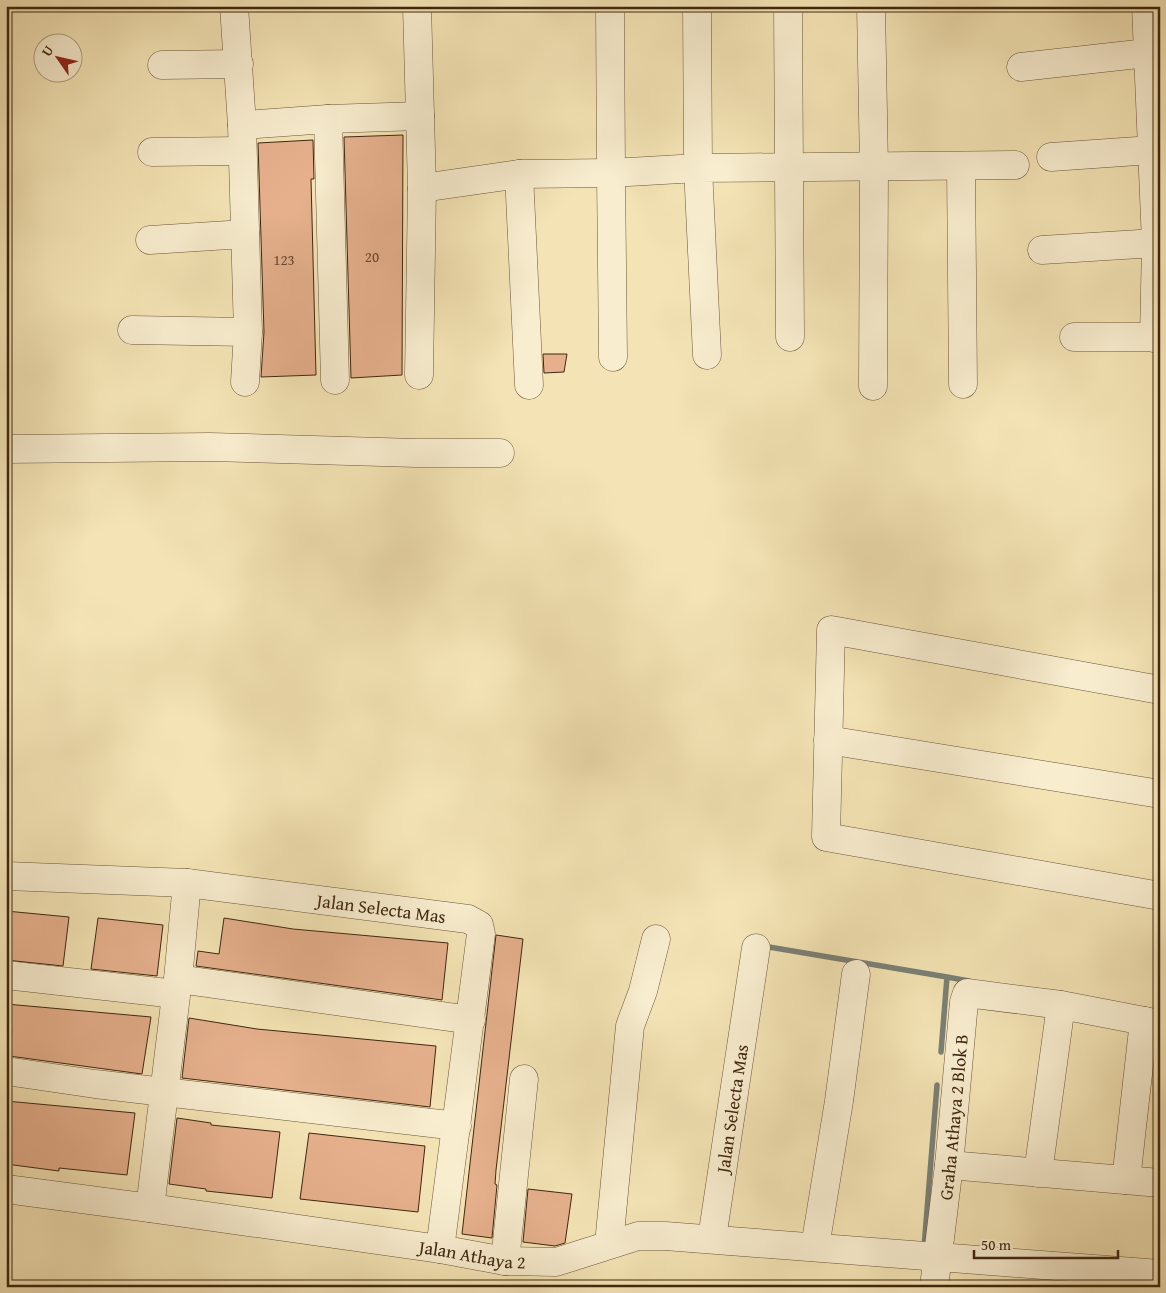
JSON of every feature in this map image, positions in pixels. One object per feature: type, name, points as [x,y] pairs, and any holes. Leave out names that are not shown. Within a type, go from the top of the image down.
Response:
[{"type":"street","points":[[234,6],[239,64],[248,332],[245,382]]},
{"type":"street","points":[[417,6],[422,188],[419,375]]},
{"type":"street","points":[[610,6],[613,357]]},
{"type":"street","points":[[697,6],[698,168],[707,355]]},
{"type":"street","points":[[788,6],[790,337]]},
{"type":"street","points":[[871,6],[874,168],[873,386]]},
{"type":"street","points":[[1074,337],[1157,338],[1156,243],[1146,6]]},
{"type":"street","points":[[1021,66],[1148,53]]},
{"type":"street","points":[[162,65],[239,64]]},
{"type":"street","points":[[152,152],[242,138],[328,119],[420,116]]},
{"type":"street","points":[[328,119],[335,380]]},
{"type":"street","points":[[1051,158],[1152,150]]},
{"type":"street","points":[[422,188],[519,174],[611,174],[698,168],[789,166],[874,168],[1015,165]]},
{"type":"street","points":[[961,166],[964,384]]},
{"type":"street","points":[[519,174],[529,384]]},
{"type":"street","points":[[150,240],[245,234]]},
{"type":"street","points":[[1042,250],[1156,243]]},
{"type":"street","points":[[132,330],[248,332]]},
{"type":"street","points":[[6,449],[210,447],[416,453],[500,453]]},
{"type":"street","points":[[1160,690],[830,630],[826,837],[1160,896]]},
{"type":"street","points":[[828,740],[1160,794]]},
{"type":"street","name":"Jalan Selecta Mas","points":[[6,876],[187,883],[475,921],[479,925],[481,934],[440,1249]]},
{"type":"street","points":[[150,1208],[177,987],[187,883]]},
{"type":"street","points":[[609,1244],[630,1026],[643,991],[656,939]]},
{"type":"street","name":"Jalan Selecta Mas","points":[[712,1238],[728,1143],[756,948]]},
{"type":"street","points":[[6,974],[177,987],[471,1020]]},
{"type":"street","points":[[815,1247],[839,1101],[856,974]]},
{"type":"street","name":"Graha Athaya 2 Blok B","points":[[934,1287],[949,1165],[964,996],[969,993],[983,994],[1061,1005]]},
{"type":"street","points":[[1038,1172],[1061,1005],[1152,1022],[1126,1180]]},
{"type":"street","points":[[6,1071],[95,1084],[456,1126]]},
{"type":"street","points":[[505,1262],[524,1079]]},
{"type":"street","points":[[949,1165],[1160,1183]]},
{"type":"street","name":"Jalan Athaya 2","points":[[6,1190],[150,1208],[440,1249],[505,1262],[556,1262],[638,1236],[712,1238],[937,1256],[1130,1279],[1160,1274]]},
{"type":"building","points":[[403,135],[402,375],[351,378],[344,137]]},
{"type":"building","points":[[313,140],[314,179],[311,179],[316,375],[261,377],[264,332],[258,143]]},
{"type":"building","points":[[543,354],[567,354],[564,372],[544,373]]},
{"type":"building","points":[[6,911],[69,917],[63,966],[6,960]]},
{"type":"building","points":[[98,918],[163,925],[157,976],[91,969]]},
{"type":"building","points":[[224,918],[293,929],[448,943],[442,1000],[196,966],[198,951],[219,954]]},
{"type":"building","points":[[496,935],[523,939],[496,1170],[495,1184],[497,1185],[492,1238],[462,1234]]},
{"type":"building","points":[[6,1004],[151,1017],[142,1074],[9,1056],[12,1031],[6,1031]]},
{"type":"building","points":[[189,1018],[257,1029],[436,1046],[430,1107],[182,1078]]},
{"type":"building","points":[[6,1101],[135,1113],[127,1175],[59,1168],[59,1171],[6,1164]]},
{"type":"building","points":[[177,1118],[211,1123],[211,1125],[280,1132],[272,1198],[206,1191],[206,1189],[169,1184]]},
{"type":"building","points":[[309,1133],[425,1146],[418,1212],[300,1199]]},
{"type":"building","points":[[528,1189],[572,1194],[565,1243],[555,1246],[523,1242]]},
{"type":"waterway","points":[[763,946],[947,977]]},
{"type":"waterway","points":[[941,1052],[947,977],[969,981]]},
{"type":"waterway","points":[[924,1248],[937,1085]]}]
